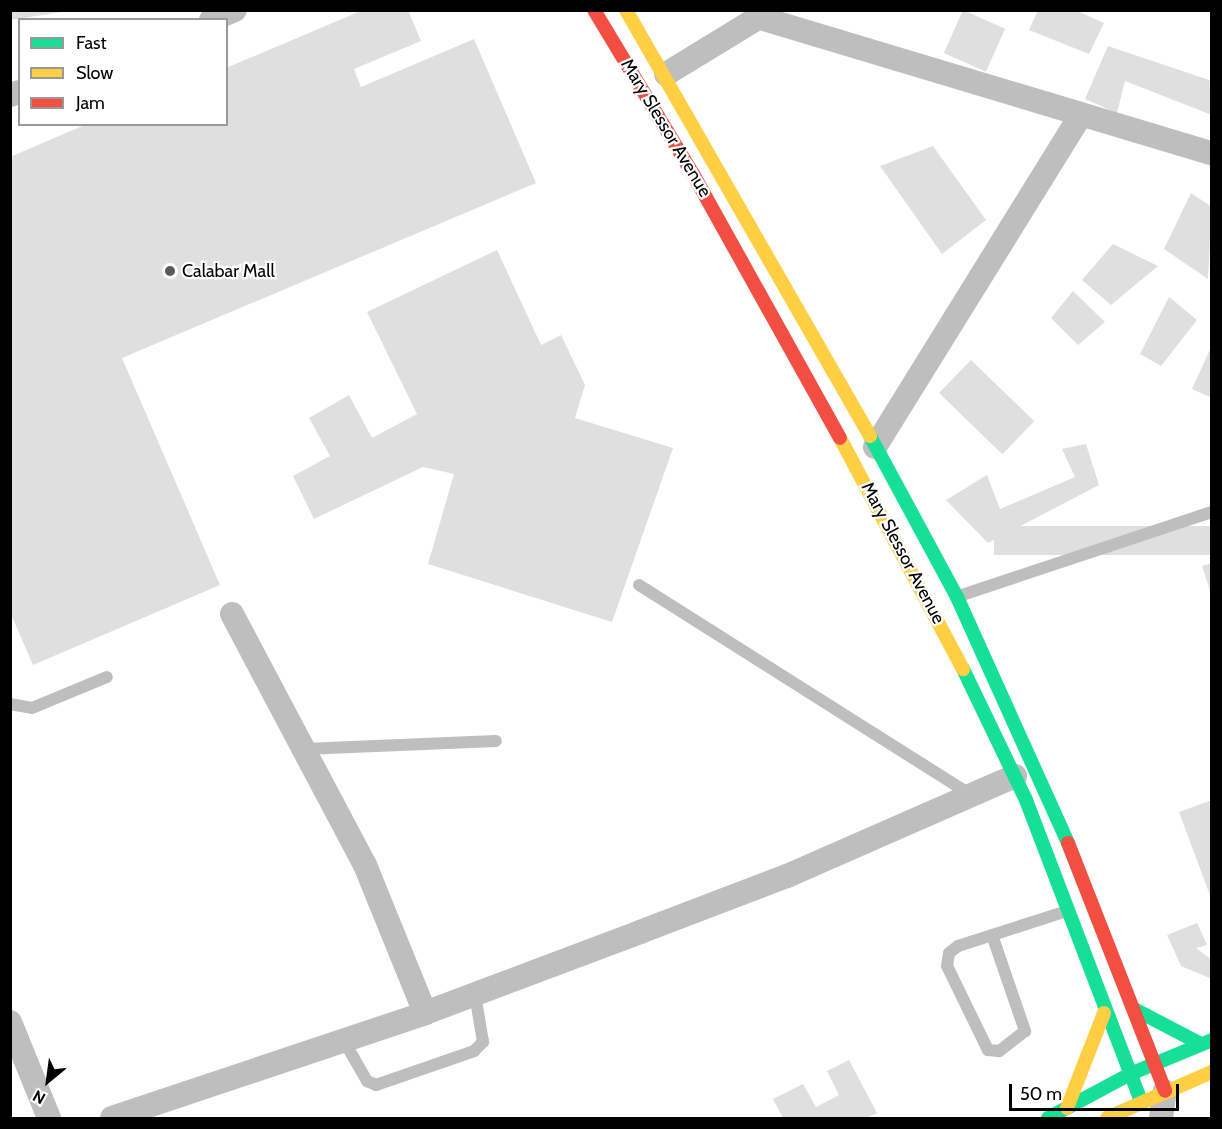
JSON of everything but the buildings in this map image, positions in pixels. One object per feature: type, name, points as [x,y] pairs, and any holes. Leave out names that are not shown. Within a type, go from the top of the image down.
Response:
[{"type":"main road","name":"Mary Slessor Avenue","points":[[594,10],[768,306],[936,612],[1016,776],[1104,1013],[1141,1101]]},
{"type":"main road","name":"Mary Slessor Avenue","points":[[626,10],[666,74],[957,597],[1039,770],[1165,1091]]},
{"type":"main road","points":[[1134,1009],[1206,1042]]},
{"type":"main road","points":[[1067,1108],[1104,1013]]},
{"type":"main road","points":[[1048,1119],[1130,1074],[1206,1042]]},
{"type":"main road","points":[[1107,1119],[1141,1101],[1212,1072]]},
{"type":"street","points":[[216,18],[235,10]]},
{"type":"street","points":[[666,74],[767,15],[1081,116],[1212,153]]},
{"type":"street","points":[[875,447],[1081,116]]},
{"type":"street","points":[[231,614],[365,865],[425,1013]]},
{"type":"street","points":[[112,1119],[425,1013],[787,876],[1016,776]]},
{"type":"street","points":[[13,1037],[49,1119]]},
{"type":"street","name":"Mary Slessor Avenue","points":[[1160,1119],[1165,1091]]},
{"type":"street","name":"Mary Slessor Avenue","points":[[1141,1101],[1160,1119]]},
{"type":"lane","points":[[957,597],[1212,512]]},
{"type":"lane","points":[[639,585],[971,795]]},
{"type":"lane","points":[[10,704],[32,708],[107,678]]},
{"type":"lane","points":[[304,749],[496,741]]},
{"type":"lane","points":[[992,935],[1026,1031],[1023,1039],[999,1051],[988,1050],[947,966],[949,953],[958,946],[1066,911]]},
{"type":"lane","points":[[344,1041],[367,1081],[376,1085],[474,1052],[483,1042],[475,994]]},
{"type":"traffic: fast","points":[[870,436],[957,597],[1068,843]]},
{"type":"traffic: fast","points":[[963,669],[1026,800],[1141,1101]]},
{"type":"traffic: fast","points":[[1134,1009],[1201,1044]]},
{"type":"traffic: fast","points":[[1048,1118],[1130,1074],[1212,1040]]},
{"type":"traffic: slow","points":[[626,10],[870,436]]},
{"type":"traffic: slow","points":[[840,438],[963,669]]},
{"type":"traffic: slow","points":[[1067,1108],[1104,1013]]},
{"type":"traffic: slow","points":[[1107,1118],[1212,1072]]},
{"type":"traffic: jam","points":[[594,10],[693,174],[840,438]]},
{"type":"traffic: jam","points":[[1068,843],[1165,1091]]},
{"type":"place","name":"Calabar Mall","points":[[170,271]]}]
